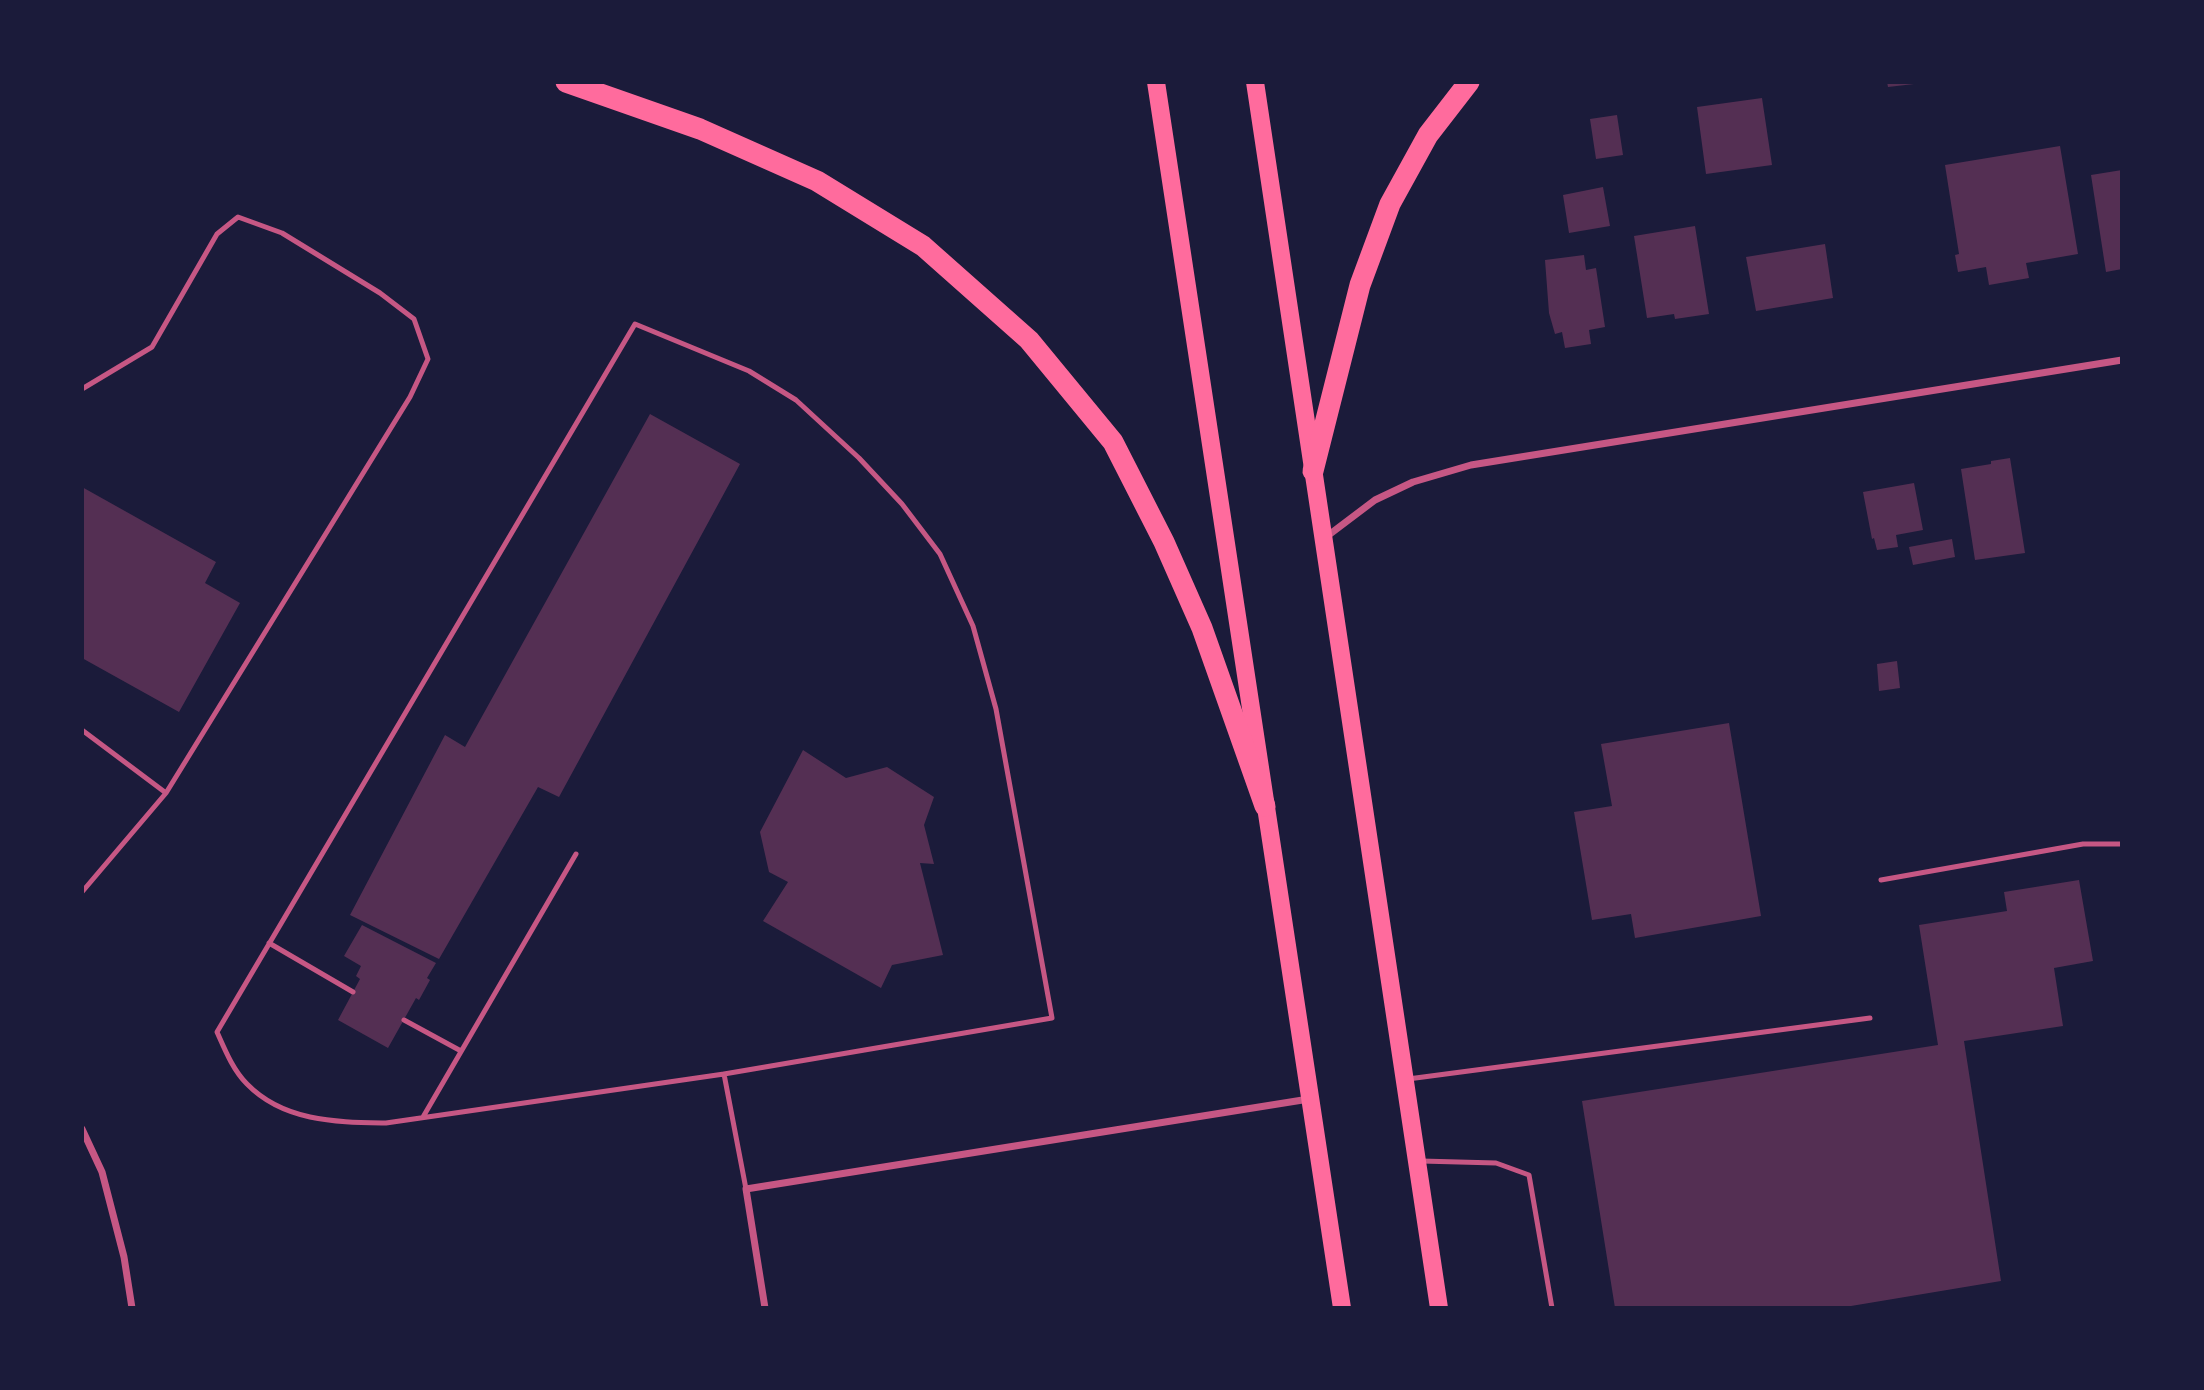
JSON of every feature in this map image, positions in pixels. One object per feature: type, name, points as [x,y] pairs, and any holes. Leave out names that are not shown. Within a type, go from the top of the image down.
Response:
[{"type":"highway","points":[[566,82],[700,129],[817,181],[923,246],[1029,340],[1113,442],[1164,542],[1202,628],[1265,806]]},
{"type":"highway","points":[[1312,471],[1360,285],[1390,204],[1427,135],[1469,82]]},
{"type":"main road","points":[[1156,82],[1342,1308]]},
{"type":"main road","points":[[1255,82],[1439,1308]]},
{"type":"street","points":[[1322,540],[1375,500],[1413,482],[1471,465],[2122,360]]},
{"type":"street","points":[[765,1308],[746,1189],[1309,1099]]},
{"type":"street","points":[[82,1129],[102,1172],[124,1257],[132,1308]]},
{"type":"lane","points":[[82,389],[152,346],[217,234],[238,218],[282,233],[380,293],[414,319],[428,359],[411,397],[166,793],[82,891]]},
{"type":"lane","points":[[635,324],[748,371],[796,401],[859,458],[902,504],[940,554],[973,626],[996,709],[1052,1018],[724,1074],[386,1123],[341,1122],[298,1116],[275,1106],[247,1084],[230,1061],[216,1032],[635,324]]},
{"type":"lane","points":[[82,730],[166,793]]},
{"type":"lane","points":[[1881,880],[2083,844],[2122,844]]},
{"type":"lane","points":[[423,1117],[576,853]]},
{"type":"lane","points":[[269,943],[353,992]]},
{"type":"lane","points":[[1404,1079],[1870,1018]]},
{"type":"lane","points":[[404,1020],[461,1051]]},
{"type":"lane","points":[[724,1074],[746,1189]]},
{"type":"lane","points":[[1417,1161],[1496,1163],[1529,1175],[1552,1308]]},
{"type":"building","points":[[1887,82],[1914,82],[1914,84],[1888,87]]},
{"type":"building","points":[[1762,98],[1772,165],[1706,174],[1697,107]]},
{"type":"building","points":[[1617,115],[1623,155],[1596,159],[1590,119]]},
{"type":"building","points":[[2060,146],[2078,254],[2026,263],[2029,278],[1989,285],[1986,267],[1958,272],[1955,255],[1959,254],[1945,165]]},
{"type":"building","points":[[2122,170],[2122,269],[2106,272],[2091,175]]},
{"type":"building","points":[[1603,187],[1610,226],[1569,233],[1563,195]]},
{"type":"building","points":[[1695,226],[1709,314],[1675,319],[1674,314],[1647,318],[1634,236]]},
{"type":"building","points":[[1825,244],[1833,298],[1756,311],[1746,257]]},
{"type":"building","points":[[1584,255],[1586,270],[1596,268],[1605,327],[1589,330],[1591,344],[1565,348],[1562,332],[1555,334],[1549,313],[1545,260]]},
{"type":"building","points":[[650,414],[740,464],[559,797],[538,787],[439,959],[350,915],[445,735],[465,747]]},
{"type":"building","points":[[2010,458],[2025,553],[1975,560],[1961,469]]},
{"type":"building","points":[[1914,483],[1923,530],[1896,535],[1898,547],[1877,550],[1874,538],[1872,539],[1863,492]]},
{"type":"building","points":[[82,487],[216,562],[205,583],[240,603],[179,712],[82,658]]},
{"type":"building","points":[[1952,539],[1955,557],[1913,565],[1909,547]]},
{"type":"building","points":[[1897,661],[1900,688],[1879,691],[1877,664]]},
{"type":"building","points":[[1729,723],[1761,916],[1635,938],[1631,914],[1592,920],[1574,812],[1612,806],[1601,744]]},
{"type":"building","points":[[803,750],[846,778],[887,767],[934,797],[924,825],[934,864],[920,863],[943,955],[892,965],[881,988],[763,921],[788,882],[769,872],[760,832]]},
{"type":"building","points":[[2079,880],[2093,961],[2054,968],[2063,1026],[1964,1041],[2001,1281],[1839,1308],[1615,1308],[1582,1101],[1938,1045],[1919,925],[2007,911],[2004,892]]},
{"type":"building","points":[[362,925],[436,963],[419,1000],[416,998],[388,1048],[338,1020],[360,979],[356,976],[361,966],[344,956]]}]
